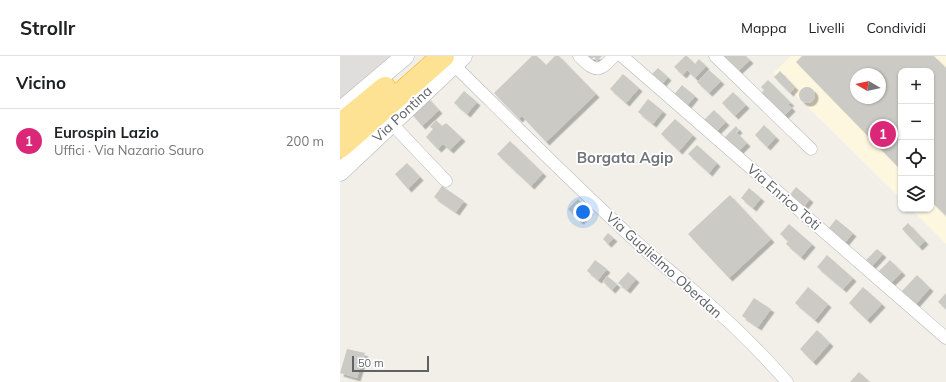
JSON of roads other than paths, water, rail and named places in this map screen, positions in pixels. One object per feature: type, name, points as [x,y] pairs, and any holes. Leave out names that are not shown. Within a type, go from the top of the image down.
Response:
[{"type":"highway","points":[[340,125],[423,56]]},
{"type":"highway","points":[[340,147],[454,59]]},
{"type":"street","points":[[340,111],[405,56]]},
{"type":"street","points":[[579,56],[590,66],[597,69],[604,67],[614,56]]},
{"type":"street","name":"Via Enrico Toti","points":[[622,56],[946,338]]},
{"type":"street","points":[[715,56],[811,150]]},
{"type":"street","name":"Via Pontina","points":[[340,172],[392,124],[454,59]]},
{"type":"street","name":"Via Guglielmo Oberdan","points":[[454,59],[613,221],[642,248],[722,316],[787,382]]},
{"type":"street","points":[[392,124],[446,181]]},
{"type":"place","name":"Eurospin Lazio","points":[[883,134]]},
{"type":"district","name":"Borgata Agip","points":[[625,157]]}]
